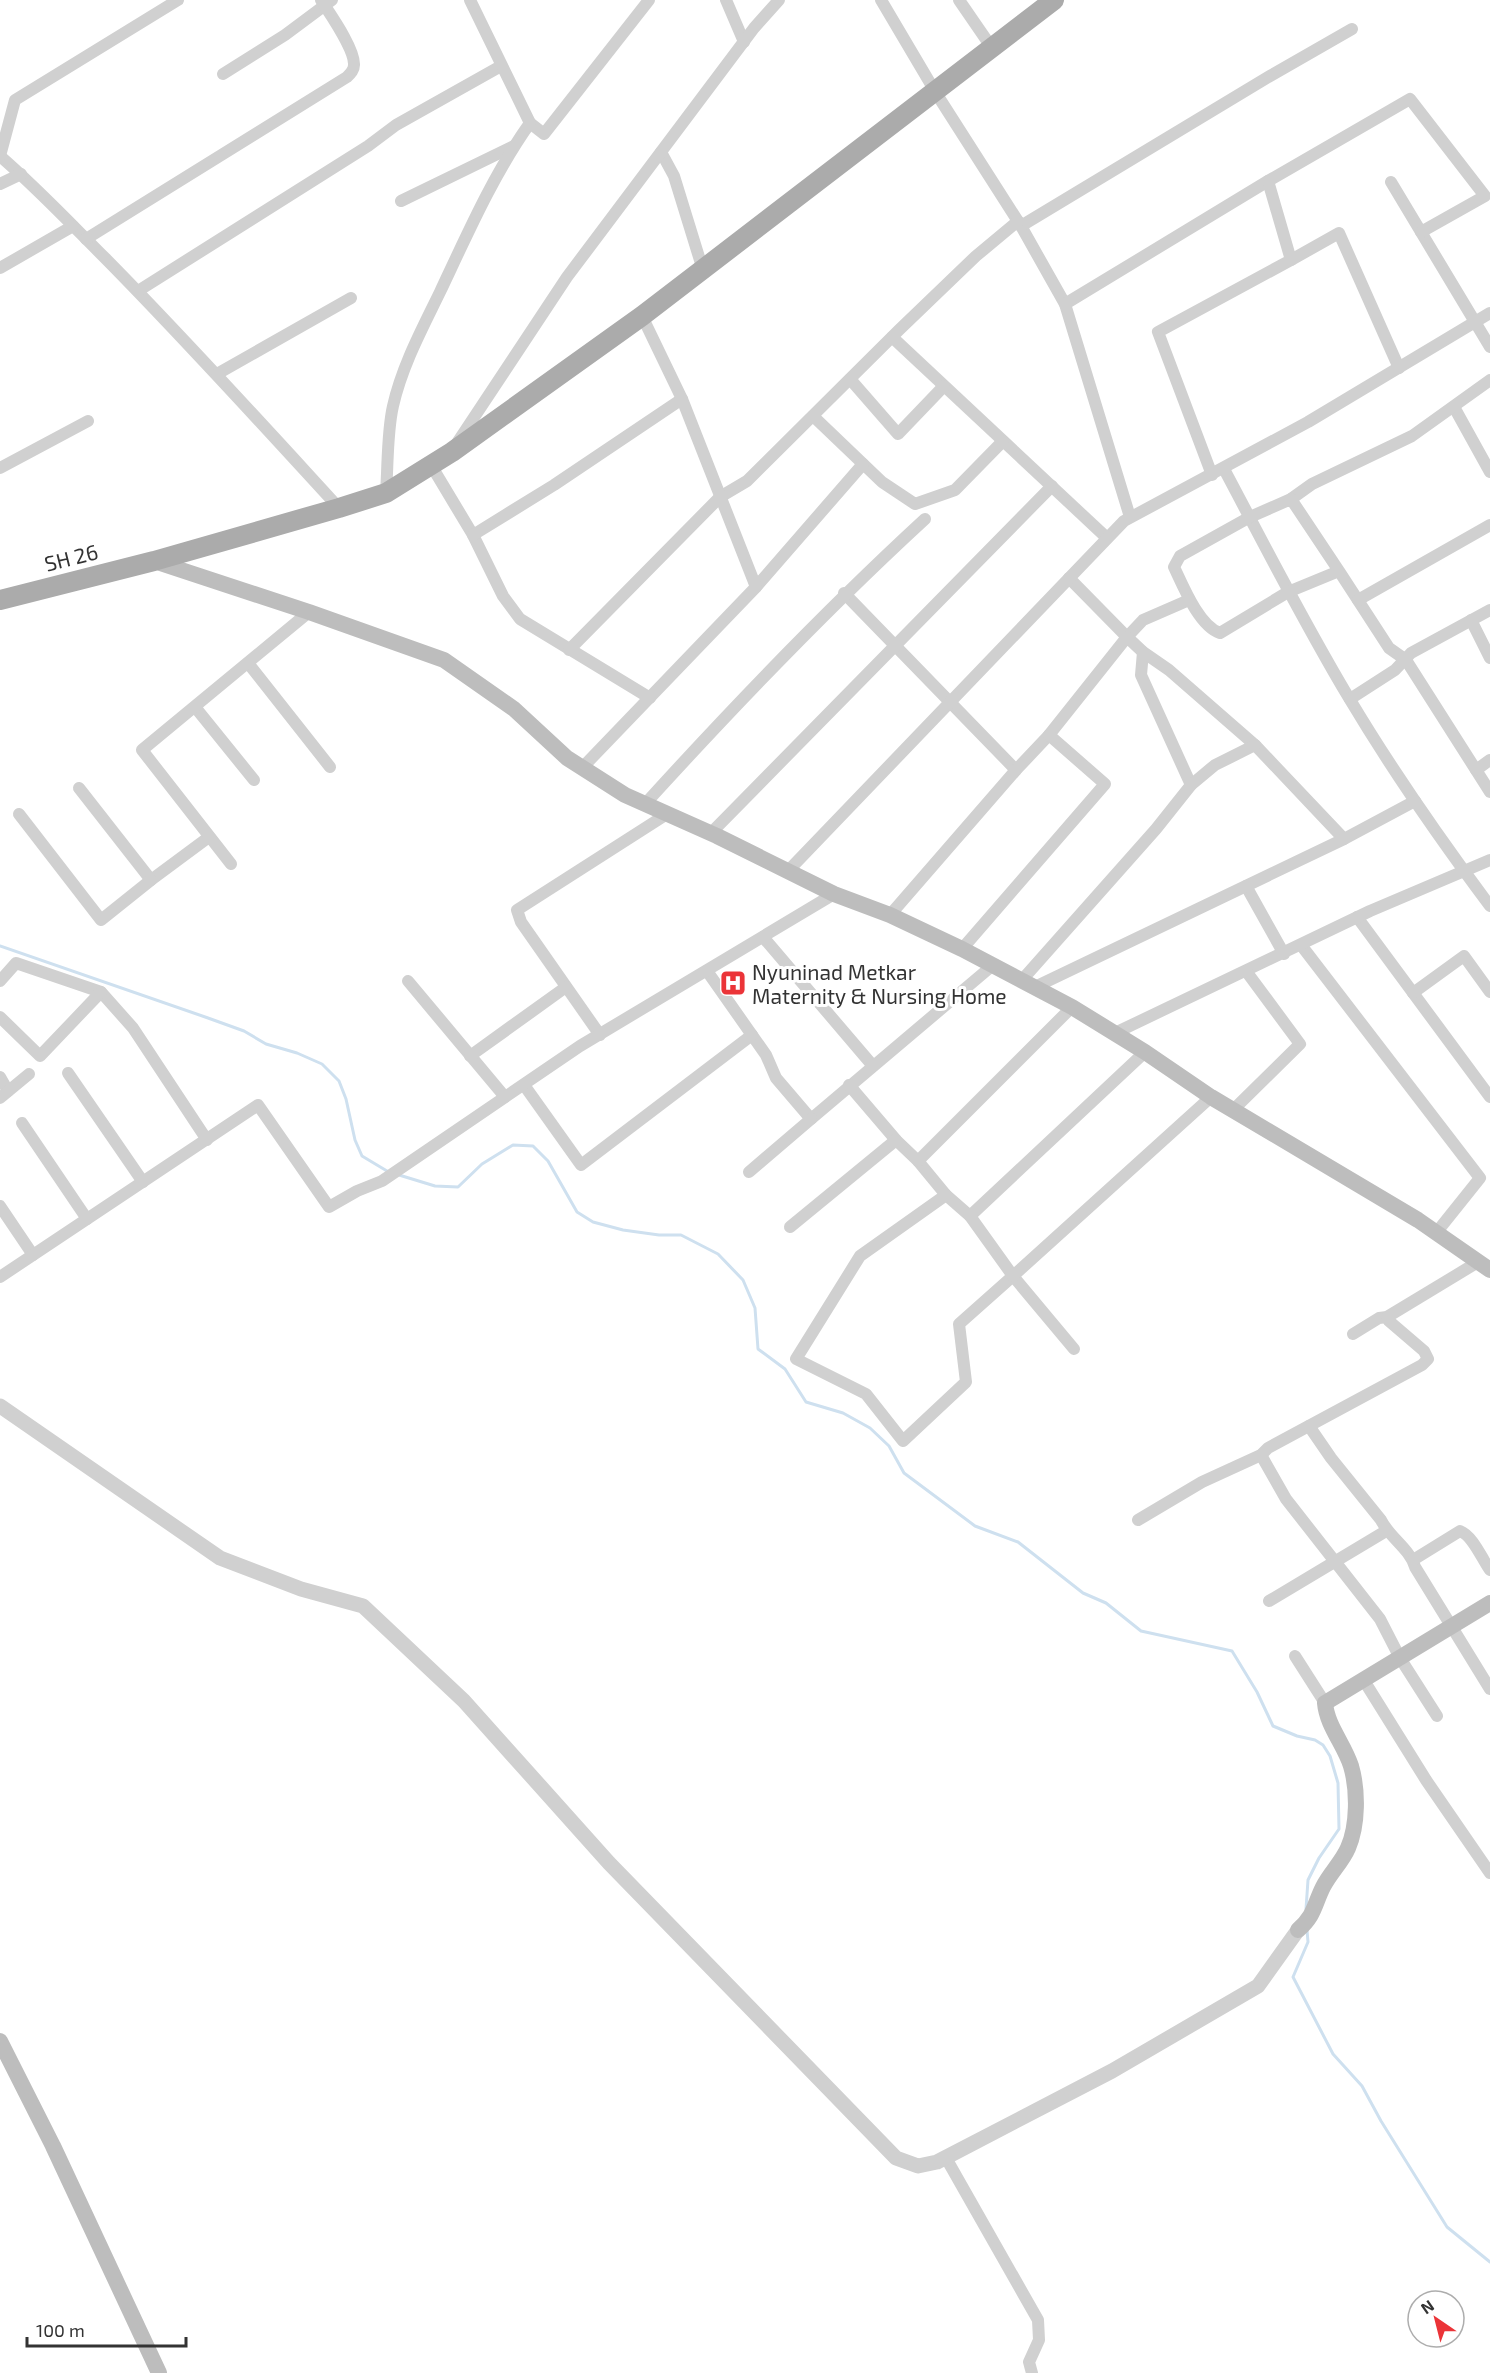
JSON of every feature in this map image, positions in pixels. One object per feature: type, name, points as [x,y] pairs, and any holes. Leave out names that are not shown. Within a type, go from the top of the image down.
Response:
[{"type":"main road","name":"SH 26","points":[[0,600],[154,561],[386,493],[452,452],[642,316],[936,93],[1054,0]]},
{"type":"main road","points":[[154,561],[309,612],[444,660],[514,709],[567,758],[625,795],[711,833],[834,894],[890,915],[1072,1006],[1211,1097],[1436,1233],[1484,1266]]},
{"type":"main road","points":[[1304,1925],[1327,1880],[1348,1850],[1353,1832],[1356,1801],[1351,1767],[1326,1717],[1325,1703],[1490,1603]]},
{"type":"main road","points":[[0,2041],[53,2146],[159,2373]]},
{"type":"street","points":[[178,0],[15,100],[0,156],[21,174],[138,291],[339,508]]},
{"type":"street","points":[[470,0],[530,123],[544,134],[649,0]]},
{"type":"street","points":[[726,0],[744,42]]},
{"type":"street","points":[[452,452],[567,277],[744,42],[779,0]]},
{"type":"street","points":[[881,0],[936,93],[1019,223],[1065,304],[1130,518]]},
{"type":"street","points":[[959,0],[992,48]]},
{"type":"street","points":[[86,239],[347,77],[353,71],[355,63],[326,2],[285,35],[223,74]]},
{"type":"street","points":[[569,650],[720,497],[747,481],[976,256],[1019,223],[1352,29]]},
{"type":"street","points":[[138,291],[368,146],[396,125],[501,66]]},
{"type":"street","points":[[1065,304],[1268,181],[1410,99],[1485,196],[1421,231]]},
{"type":"street","points":[[386,493],[392,409],[398,385],[473,220],[514,146],[530,123]]},
{"type":"street","points":[[401,201],[514,146]]},
{"type":"street","points":[[661,152],[674,176],[703,270]]},
{"type":"street","points":[[0,184],[21,174]]},
{"type":"street","points":[[1268,181],[1291,260]]},
{"type":"street","points":[[1391,182],[1490,347]]},
{"type":"street","points":[[0,268],[74,226]]},
{"type":"street","points":[[1212,475],[1158,332],[1339,233],[1399,368]]},
{"type":"street","points":[[217,374],[351,298]]},
{"type":"street","points":[[788,871],[1124,521],[1308,422],[1490,313]]},
{"type":"street","points":[[642,316],[682,399],[756,588]]},
{"type":"street","points":[[892,337],[1107,538]]},
{"type":"street","points":[[850,379],[898,434],[944,386]]},
{"type":"street","points":[[1339,571],[1288,592],[1220,633],[1212,631],[1189,600],[1174,567],[1180,556],[1250,517],[1291,499],[1312,484],[1412,436],[1490,380]]},
{"type":"street","points":[[473,535],[554,485],[682,399]]},
{"type":"street","points":[[1454,407],[1490,472]]},
{"type":"street","points":[[813,416],[882,482],[915,504],[955,490],[1003,441]]},
{"type":"street","points":[[0,468],[88,421]]},
{"type":"street","points":[[582,768],[756,588],[863,464]]},
{"type":"street","points":[[431,465],[473,535],[503,596],[519,620],[650,698]]},
{"type":"street","points":[[1224,469],[1288,592],[1350,699],[1415,801],[1490,906]]},
{"type":"street","points":[[711,833],[1052,486]]},
{"type":"street","points":[[1291,499],[1389,648],[1406,660],[1490,792]]},
{"type":"street","points":[[645,804],[741,699],[844,593],[925,519]]},
{"type":"street","points":[[1358,600],[1490,525]]},
{"type":"street","points":[[1069,578],[1143,652],[1169,670],[1255,746],[1344,839]]},
{"type":"street","points":[[844,593],[1016,770]]},
{"type":"street","points":[[890,915],[1049,735],[1143,620],[1189,600]]},
{"type":"street","points":[[1350,699],[1395,670],[1411,653],[1490,610]]},
{"type":"street","points":[[231,864],[142,750],[309,612]]},
{"type":"street","points":[[1471,620],[1490,658]]},
{"type":"street","points":[[1143,652],[1141,675],[1191,785]]},
{"type":"street","points":[[248,663],[330,766]]},
{"type":"street","points":[[195,707],[254,780]]},
{"type":"street","points":[[962,950],[1105,784],[1049,735]]},
{"type":"street","points":[[1029,984],[1191,785],[1215,765],[1255,746]]},
{"type":"street","points":[[1476,770],[1490,760]]},
{"type":"street","points":[[79,788],[151,880]]},
{"type":"street","points":[[1029,984],[1246,886],[1344,839],[1415,801]]},
{"type":"street","points":[[18,814],[101,920],[209,837]]},
{"type":"street","points":[[600,1035],[521,922],[517,910],[667,814]]},
{"type":"street","points":[[1115,1033],[1284,954],[1357,917],[1490,860]]},
{"type":"street","points":[[1246,886],[1284,954]]},
{"type":"street","points":[[0,1277],[258,1105],[329,1207],[357,1191],[382,1181],[600,1035],[834,894]]},
{"type":"street","points":[[1357,917],[1490,1097]]},
{"type":"street","points":[[763,936],[873,1066]]},
{"type":"street","points":[[1301,945],[1480,1178],[1436,1233]]},
{"type":"street","points":[[1413,993],[1464,956],[1490,992]]},
{"type":"street","points":[[0,981],[16,963],[101,992],[133,1028],[207,1140]]},
{"type":"street","points":[[750,1172],[849,1085],[993,965]]},
{"type":"street","points":[[707,971],[766,1054],[776,1078],[811,1119]]},
{"type":"street","points":[[1233,1110],[1300,1044],[1246,971]]},
{"type":"street","points":[[408,981],[505,1098]]},
{"type":"street","points":[[470,1056],[566,987]]},
{"type":"street","points":[[0,1017],[40,1056],[101,992]]},
{"type":"street","points":[[918,1161],[1072,1006]]},
{"type":"street","points":[[524,1085],[581,1165],[752,1035]]},
{"type":"street","points":[[970,1216],[1145,1052]]},
{"type":"street","points":[[68,1073],[143,1182]]},
{"type":"street","points":[[0,1077],[4,1095],[29,1074]]},
{"type":"street","points":[[849,1085],[946,1195],[970,1216],[1013,1276],[1074,1349]]},
{"type":"street","points":[[946,1195],[860,1256],[796,1359],[866,1394],[903,1441],[966,1382],[959,1324],[1211,1097]]},
{"type":"street","points":[[22,1124],[87,1220]]},
{"type":"street","points":[[790,1227],[896,1140]]},
{"type":"street","points":[[0,1206],[33,1256]]},
{"type":"street","points":[[1353,1334],[1379,1318],[1387,1317],[1484,1266]]},
{"type":"street","points":[[1138,1521],[1202,1482],[1261,1455],[1268,1448],[1422,1365],[1428,1359],[1424,1351],[1387,1317]]},
{"type":"street","points":[[0,1406],[220,1558],[301,1589],[363,1606],[464,1701],[609,1863],[896,2158],[918,2166],[946,2158],[1112,2071],[1258,1986],[1304,1925]]},
{"type":"street","points":[[1309,1426],[1331,1458],[1381,1520],[1386,1531],[1413,1560],[1450,1627],[1490,1689]]},
{"type":"street","points":[[1261,1455],[1286,1500],[1335,1563],[1346,1572],[1380,1618],[1400,1658],[1437,1716]]},
{"type":"street","points":[[1269,1601],[1386,1531]]},
{"type":"street","points":[[1413,1560],[1460,1531],[1471,1542],[1490,1570]]},
{"type":"street","points":[[1295,1656],[1325,1703]]},
{"type":"street","points":[[1363,1680],[1426,1780],[1490,1873]]},
{"type":"street","points":[[946,2158],[1038,2320],[1039,2340],[1029,2362],[1032,2373]]},
{"type":"waterway","points":[[0,946],[244,1031],[266,1044],[297,1053],[322,1064],[339,1081],[346,1099],[355,1140],[362,1156],[387,1171]]},
{"type":"waterway","points":[[399,1175],[435,1186],[458,1187],[482,1164],[513,1145],[533,1146],[548,1161],[577,1212],[593,1222],[623,1230],[659,1235],[681,1235],[718,1254],[743,1280],[755,1308],[758,1349],[785,1369],[806,1402],[843,1413],[870,1428],[889,1446],[904,1473],[975,1526],[1018,1542],[1083,1593],[1106,1603],[1141,1631],[1232,1651],[1257,1692],[1273,1726],[1297,1736],[1315,1740],[1323,1745],[1330,1756],[1338,1783],[1339,1829],[1319,1858],[1308,1880],[1306,1909]]},
{"type":"waterway","points":[[1307,1930],[1308,1942],[1293,1977],[1333,2054],[1362,2086],[1447,2227],[1490,2262]]},
{"type":"place","name":"Nyuninad Metkar Maternity & Nursing Home","points":[[733,983]]}]
